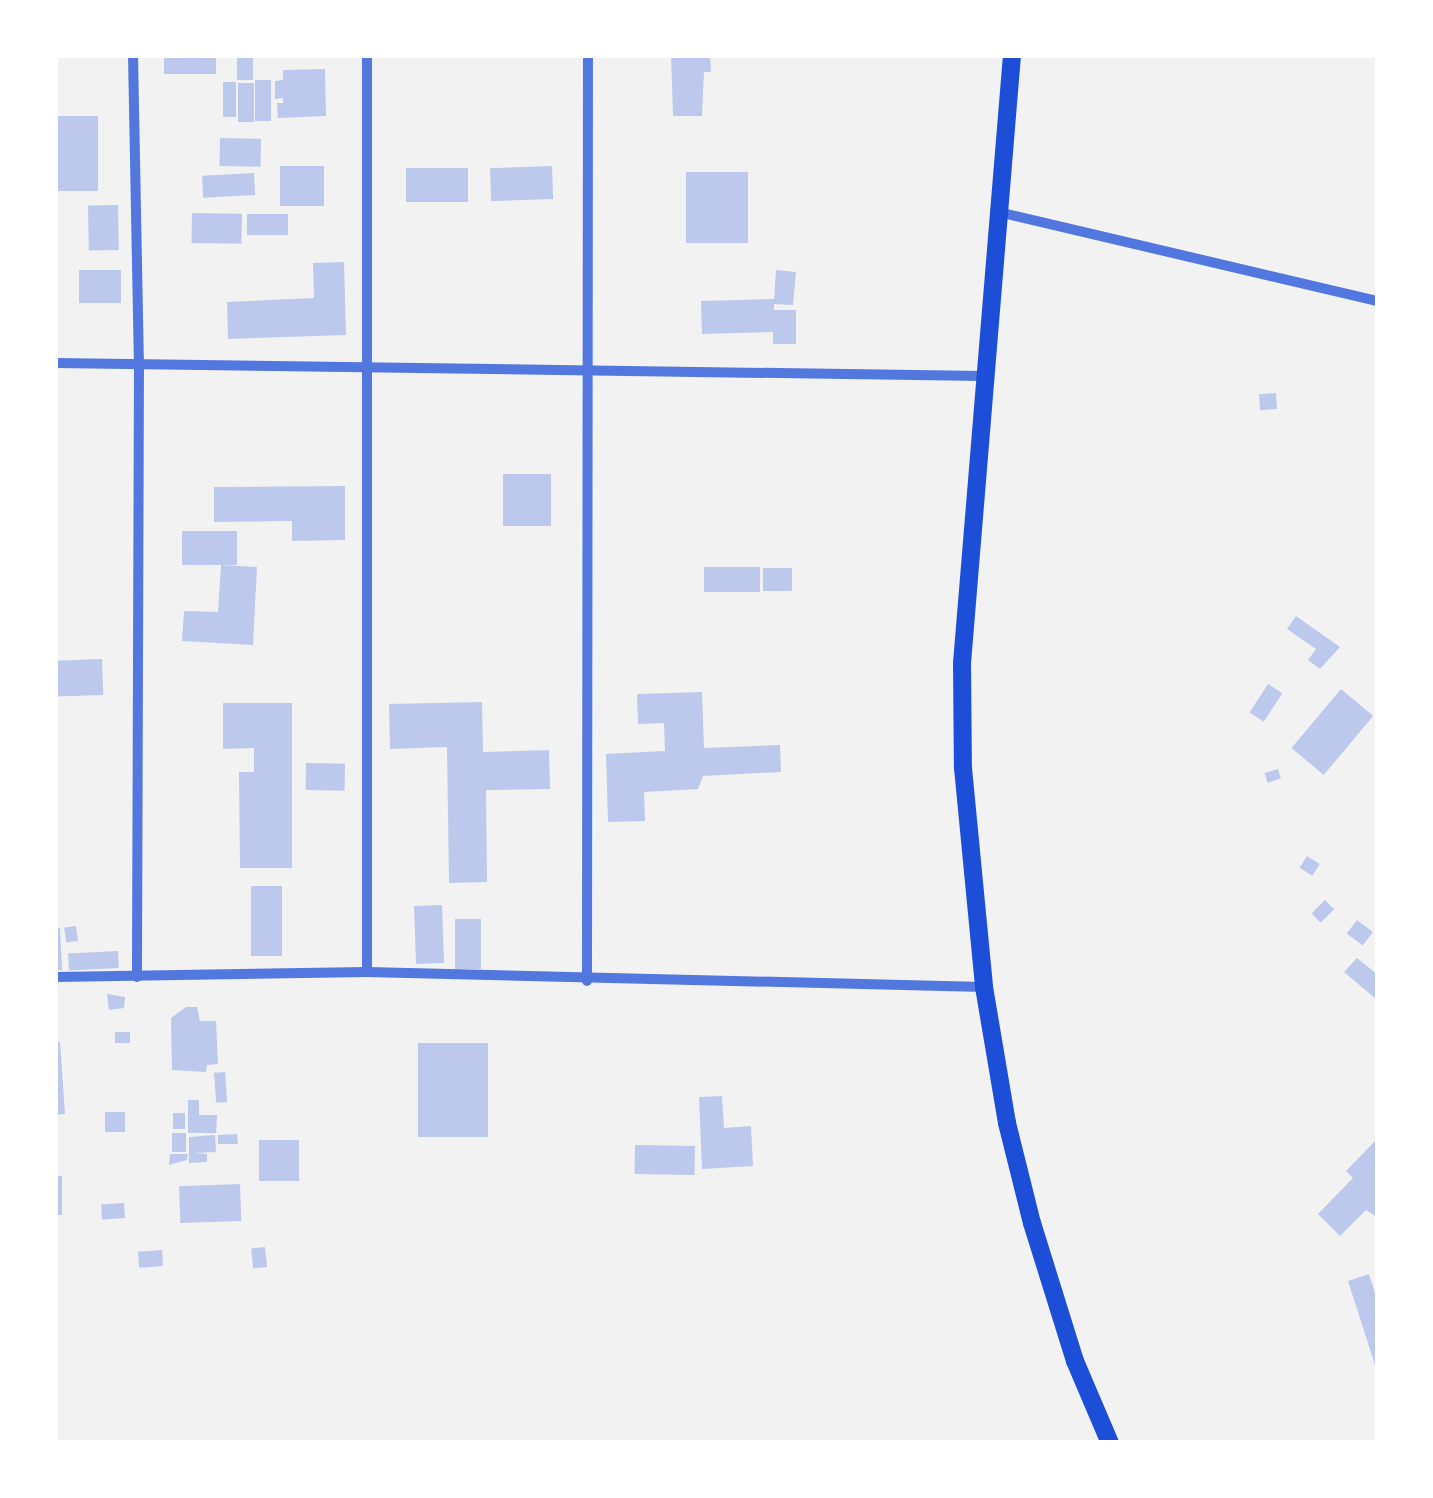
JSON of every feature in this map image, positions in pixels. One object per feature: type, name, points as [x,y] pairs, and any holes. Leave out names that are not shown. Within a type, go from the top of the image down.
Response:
[{"type":"main road","points":[[1012,55],[962,663],[962,768],[984,987],[1008,1123],[1032,1223],[1075,1361],[1110,1443]]},
{"type":"street","points":[[133,55],[140,362],[137,977]]},
{"type":"street","points":[[367,55],[367,972]]},
{"type":"street","points":[[587,981],[588,55]]},
{"type":"street","points":[[998,212],[1378,300]]},
{"type":"street","points":[[55,363],[983,376]]},
{"type":"street","points":[[55,977],[367,972],[587,981],[984,987]]},
{"type":"building","points":[[164,55],[216,55],[216,74],[164,74]]},
{"type":"building","points":[[237,55],[253,55],[253,80],[237,80]]},
{"type":"building","points":[[671,55],[710,55],[711,72],[704,72],[702,116],[673,116]]},
{"type":"building","points":[[325,69],[326,116],[278,118],[277,103],[283,103],[283,98],[275,99],[275,81],[283,80],[283,70]]},
{"type":"building","points":[[255,80],[271,80],[271,121],[255,121]]},
{"type":"building","points":[[223,82],[236,82],[236,117],[223,117]]},
{"type":"building","points":[[238,83],[254,83],[254,122],[238,122]]},
{"type":"building","points":[[55,116],[98,116],[98,191],[55,191]]},
{"type":"building","points":[[220,138],[261,139],[261,167],[220,166]]},
{"type":"building","points":[[280,166],[324,166],[324,206],[280,206]]},
{"type":"building","points":[[552,166],[553,199],[491,201],[490,168]]},
{"type":"building","points":[[406,168],[468,168],[468,202],[406,202]]},
{"type":"building","points":[[686,172],[748,172],[748,243],[686,243]]},
{"type":"building","points":[[254,173],[255,195],[203,198],[202,176]]},
{"type":"building","points":[[118,205],[119,250],[89,251],[88,206]]},
{"type":"building","points":[[192,213],[242,214],[241,244],[191,243]]},
{"type":"building","points":[[247,214],[288,214],[288,235],[247,235]]},
{"type":"building","points":[[344,262],[346,335],[228,339],[227,302],[314,298],[313,263]]},
{"type":"building","points":[[79,270],[121,270],[121,303],[79,303]]},
{"type":"building","points":[[776,270],[796,272],[793,305],[774,304],[774,310],[796,310],[796,344],[773,344],[773,332],[702,334],[701,301],[774,299]]},
{"type":"building","points":[[1276,393],[1277,409],[1260,410],[1259,394]]},
{"type":"building","points":[[503,474],[551,474],[551,526],[503,526]]},
{"type":"building","points":[[345,486],[345,540],[292,541],[292,521],[214,522],[214,487]]},
{"type":"building","points":[[182,531],[237,531],[237,565],[182,565]]},
{"type":"building","points":[[221,565],[257,567],[253,645],[182,641],[184,611],[218,612]]},
{"type":"building","points":[[704,567],[760,567],[760,592],[704,592]]},
{"type":"building","points":[[763,568],[792,568],[792,591],[763,591]]},
{"type":"building","points":[[1296,616],[1340,647],[1320,669],[1308,660],[1316,649],[1287,629]]},
{"type":"building","points":[[102,659],[103,695],[56,697],[55,661]]},
{"type":"building","points":[[1268,684],[1282,693],[1264,722],[1249,713]]},
{"type":"building","points":[[1341,689],[1373,716],[1324,775],[1292,748]]},
{"type":"building","points":[[702,692],[704,748],[780,745],[781,772],[703,776],[698,789],[644,792],[645,821],[608,822],[606,754],[665,751],[664,723],[638,724],[637,694]]},
{"type":"building","points":[[482,702],[483,752],[549,750],[550,789],[486,790],[487,882],[449,883],[447,747],[390,749],[389,704]]},
{"type":"building","points":[[223,703],[292,703],[292,868],[240,868],[239,772],[254,772],[254,748],[223,749]]},
{"type":"building","points":[[306,763],[345,764],[345,791],[306,790]]},
{"type":"building","points":[[1278,769],[1281,779],[1268,783],[1265,773]]},
{"type":"building","points":[[1307,856],[1320,864],[1312,876],[1300,868]]},
{"type":"building","points":[[251,886],[282,886],[282,956],[251,956]]},
{"type":"building","points":[[1325,900],[1334,909],[1321,923],[1312,913]]},
{"type":"building","points":[[442,905],[444,963],[416,964],[414,906]]},
{"type":"building","points":[[455,919],[481,919],[481,969],[455,969]]},
{"type":"building","points":[[1357,920],[1373,932],[1363,946],[1347,934]]},
{"type":"building","points":[[76,926],[78,941],[66,943],[64,928]]},
{"type":"building","points":[[55,928],[60,928],[62,970],[55,970]]},
{"type":"building","points":[[118,951],[119,968],[69,971],[68,954]]},
{"type":"building","points":[[1357,958],[1378,975],[1375,998],[1344,972]]},
{"type":"building","points":[[107,994],[125,997],[124,1008],[109,1010]]},
{"type":"building","points":[[186,1007],[197,1007],[200,1021],[216,1021],[218,1064],[207,1065],[206,1072],[172,1070],[171,1018]]},
{"type":"building","points":[[115,1032],[130,1032],[130,1043],[115,1043]]},
{"type":"building","points":[[55,1041],[60,1042],[65,1114],[55,1115]]},
{"type":"building","points":[[418,1043],[488,1043],[488,1137],[418,1137]]},
{"type":"building","points":[[225,1072],[227,1102],[216,1103],[214,1073]]},
{"type":"building","points":[[722,1096],[724,1128],[751,1126],[753,1166],[702,1169],[699,1097]]},
{"type":"building","points":[[188,1100],[199,1100],[199,1115],[217,1115],[216,1133],[188,1133]]},
{"type":"building","points":[[105,1112],[125,1112],[125,1132],[105,1132]]},
{"type":"building","points":[[173,1113],[185,1113],[185,1129],[173,1129]]},
{"type":"building","points":[[172,1133],[186,1133],[186,1152],[172,1152]]},
{"type":"building","points":[[237,1134],[238,1144],[218,1144],[218,1135]]},
{"type":"building","points":[[215,1135],[216,1152],[194,1153],[207,1154],[207,1162],[189,1163],[189,1137]]},
{"type":"building","points":[[1378,1138],[1378,1218],[1366,1210],[1340,1236],[1318,1214],[1353,1178],[1346,1171]]},
{"type":"building","points":[[259,1140],[299,1140],[299,1181],[259,1181]]},
{"type":"building","points":[[635,1145],[695,1146],[694,1175],[634,1174]]},
{"type":"building","points":[[170,1154],[188,1154],[187,1160],[169,1165]]},
{"type":"building","points":[[55,1176],[62,1176],[62,1215],[55,1215]]},
{"type":"building","points":[[240,1184],[241,1221],[180,1223],[179,1186]]},
{"type":"building","points":[[124,1203],[125,1218],[102,1220],[101,1205]]},
{"type":"building","points":[[265,1247],[267,1267],[253,1268],[251,1248]]},
{"type":"building","points":[[162,1250],[163,1266],[139,1268],[138,1252]]},
{"type":"building","points":[[1369,1274],[1378,1302],[1377,1371],[1348,1281]]}]
